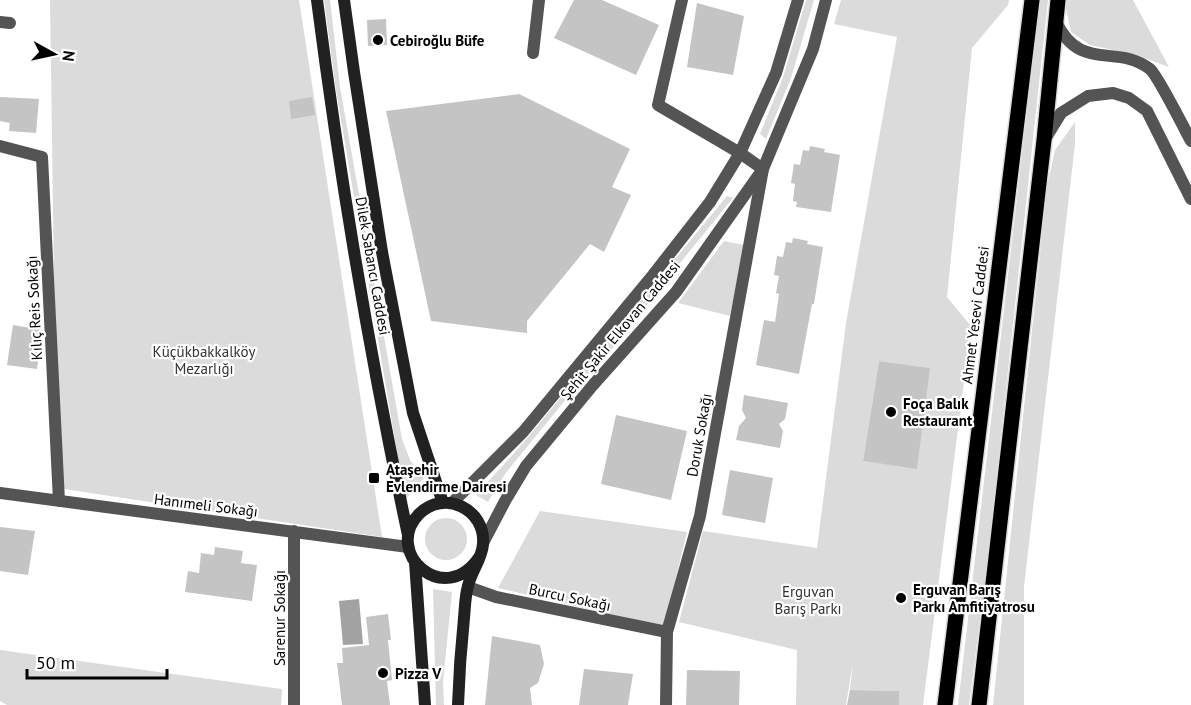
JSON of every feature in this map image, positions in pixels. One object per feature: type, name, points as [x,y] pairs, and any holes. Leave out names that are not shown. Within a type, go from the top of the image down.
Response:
[{"type":"main road","name":"Dilek Sabancı Caddesi","points":[[317,0],[330,103],[359,278],[391,456],[408,541],[415,562],[425,705]]},
{"type":"main road","name":"Dilek Sabancı Caddesi","points":[[345,0],[382,252],[413,413],[448,503]]},
{"type":"main road","name":"Ahmet Yesevi Caddesi","points":[[945,705],[1032,0]]},
{"type":"main road","points":[[979,705],[1058,0]]},
{"type":"main road","points":[[408,541],[412,523],[420,513],[430,506],[448,503],[467,509],[476,518],[482,530],[483,543],[480,556],[468,587],[459,669],[458,705]]},
{"type":"main road","points":[[415,562],[424,573],[438,578],[450,578],[463,575],[473,567],[480,556]]},
{"type":"street","points":[[533,53],[539,0]]},
{"type":"street","points":[[682,0],[658,105],[763,169]]},
{"type":"street","name":"Şehit Şakir Elkovan Caddesi","points":[[448,503],[523,432],[653,275],[710,202],[740,153],[776,73],[798,0]]},
{"type":"street","name":"Şehit Şakir Elkovan Caddesi","points":[[483,543],[526,466],[593,385],[676,292],[763,169],[813,49],[826,0]]},
{"type":"street","points":[[1056,22],[1061,33],[1083,52],[1134,60],[1152,70],[1191,141]]},
{"type":"street","points":[[1044,140],[1061,113],[1088,96],[1113,93],[1129,98],[1147,111],[1191,199]]},
{"type":"street","name":"Kılıç Reis Sokağı","points":[[0,146],[42,157],[59,501]]},
{"type":"street","name":"Doruk Sokağı","points":[[666,705],[667,632],[700,516],[763,169]]},
{"type":"street","name":"Hanımeli Sokağı","points":[[0,493],[294,531],[408,541]]},
{"type":"street","name":"Sarenur Sokağı","points":[[294,531],[294,705]]},
{"type":"street","name":"Burcu Sokağı","points":[[468,587],[496,597],[667,632]]},
{"type":"green space","name":"Küçükbakkalköy Mezarlığı","points":[[50,0],[299,0],[382,537],[57,488]]},
{"type":"green space","points":[[324,0],[330,0],[340,87],[402,439],[410,460],[424,478],[405,500],[336,90]]},
{"type":"green space","points":[[806,0],[814,0],[791,78],[766,139],[760,134],[783,77]]},
{"type":"green space","name":"Erguvan Barış Parkı","points":[[841,0],[1009,0],[1008,5],[972,48],[947,297],[971,326],[923,705],[899,705],[898,691],[850,690],[853,662],[846,705],[796,705],[797,650],[679,622],[703,531],[817,548],[846,323],[897,37],[834,24]],"holes":[[[879,361],[929,368],[917,468],[863,461]]]},
{"type":"green space","points":[[1040,0],[1048,0],[987,565],[969,705],[958,705]]},
{"type":"green space","points":[[1064,0],[1133,0],[1169,67],[1136,55],[1090,45],[1071,32]]},
{"type":"green space","points":[[1075,122],[1075,144],[1024,587],[1024,705],[993,705],[1047,187],[1055,150]]},
{"type":"green space","points":[[727,196],[733,198],[626,333],[567,398],[505,474],[488,502],[476,495],[524,442]]},
{"type":"green space","points":[[724,241],[744,245],[730,316],[678,303]]},
{"type":"green space","points":[[540,511],[687,532],[664,627],[498,588]]},
{"type":"green space","points":[[446,518],[454,519],[461,524],[466,531],[466,547],[461,554],[454,559],[446,560],[438,559],[431,554],[426,547],[425,539],[426,531],[431,524],[438,519]]},
{"type":"green space","points":[[433,589],[452,592],[443,682],[444,705],[436,705]]},
{"type":"green space","points":[[0,650],[282,689],[281,705],[7,705],[0,701]]},
{"type":"shaded area","points":[[359,599],[363,644],[343,645],[339,601]]},
{"type":"building","points":[[574,0],[602,0],[659,25],[636,75],[554,38]]},
{"type":"building","points":[[697,3],[744,16],[733,75],[687,67]]},
{"type":"building","points":[[386,19],[387,45],[368,46],[367,20]]},
{"type":"building","points":[[519,94],[630,149],[612,187],[631,195],[604,252],[590,244],[527,321],[527,333],[431,321],[386,111]]},
{"type":"building","points":[[0,97],[39,99],[36,133],[9,131],[10,123],[0,121]]},
{"type":"building","points":[[312,97],[315,115],[291,119],[289,101]]},
{"type":"building","points":[[810,146],[840,155],[831,212],[796,207],[797,202],[793,201],[795,184],[791,183],[794,164],[800,165],[803,150],[809,151]]},
{"type":"building","points":[[793,238],[823,247],[799,374],[756,365],[764,320],[775,322],[779,294],[776,293],[779,276],[774,275],[777,256],[783,257],[786,242],[792,243]]},
{"type":"building","points":[[13,325],[42,330],[37,369],[7,365]]},
{"type":"building","points":[[879,361],[930,368],[917,469],[863,461]]},
{"type":"building","points":[[744,395],[788,403],[785,419],[779,424],[783,431],[780,448],[736,440],[739,426],[746,418],[742,410]]},
{"type":"building","points":[[616,415],[687,431],[671,500],[601,484]]},
{"type":"building","points":[[730,470],[773,478],[765,523],[722,515]]},
{"type":"building","points":[[0,527],[35,531],[28,575],[0,571]]},
{"type":"building","points":[[215,547],[243,551],[241,563],[257,565],[252,601],[185,592],[188,571],[199,573],[201,553],[214,555]]},
{"type":"building","points":[[388,614],[392,680],[387,681],[390,705],[342,705],[337,663],[343,663],[342,648],[369,645],[366,617]]},
{"type":"building","points":[[492,636],[540,645],[544,664],[538,683],[530,688],[532,705],[485,705]]},
{"type":"building","points":[[584,669],[633,674],[628,705],[579,705]]},
{"type":"building","points":[[687,670],[740,671],[739,705],[686,705]]},
{"type":"building","points":[[850,690],[899,691],[899,705],[847,705]]},
{"type":"place","name":"Cebiroğlu Büfe","points":[[378,40]]},
{"type":"place","name":"Foça Balık Restaurant","points":[[891,412]]},
{"type":"place","name":"Ataşehir Evlendirme Dairesi","points":[[374,478]]},
{"type":"place","name":"Erguvan Barış Parkı Amfitiyatrosu","points":[[901,598]]},
{"type":"place","name":"Pizza V","points":[[383,673]]}]
